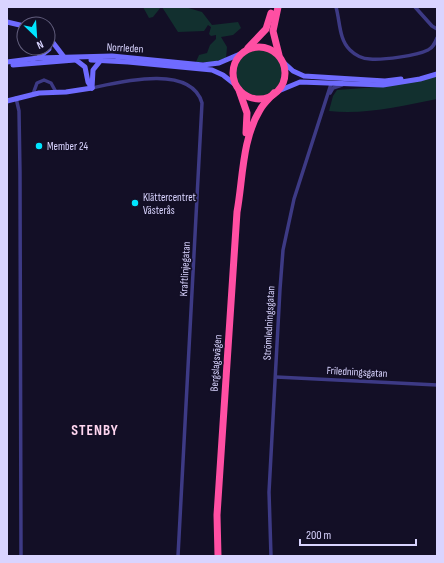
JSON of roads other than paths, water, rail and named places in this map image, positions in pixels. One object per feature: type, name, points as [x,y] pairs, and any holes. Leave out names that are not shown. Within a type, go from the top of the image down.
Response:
[{"type":"highway","points":[[273,7],[266,29],[243,52],[234,66],[234,80],[237,87],[243,93],[253,98],[264,98],[275,93],[284,80],[284,67],[276,47],[273,31],[278,7]]},
{"type":"highway","points":[[243,52],[252,48],[265,48],[271,50],[281,60]]},
{"type":"highway","name":"Bergslagsvägen","points":[[218,556],[218,515],[239,174],[248,123],[245,105],[237,87]]},
{"type":"highway","name":"Bergslagsvägen","points":[[237,212],[244,164],[252,128],[261,108],[275,93]]},
{"type":"highway","name":"Bergslagsvägen","points":[[213,556],[215,520],[218,515]]},
{"type":"main road","points":[[56,46],[64,57]]},
{"type":"main road","name":"Norrleden","points":[[7,64],[38,58],[128,57],[203,65],[218,63],[243,52]]},
{"type":"main road","points":[[38,58],[42,56]]},
{"type":"main road","points":[[76,60],[85,67],[88,82],[92,88]]},
{"type":"main road","name":"Norrleden","points":[[7,64],[101,60],[212,70],[223,75],[237,87]]},
{"type":"main road","points":[[92,88],[93,70],[101,60]]},
{"type":"main road","points":[[281,60],[298,74],[343,84],[383,85],[420,79],[437,74]]},
{"type":"main road","points":[[275,93],[300,82],[385,81],[418,76],[437,70]]},
{"type":"main road","points":[[7,101],[33,94],[92,88]]},
{"type":"street","points":[[336,7],[344,41],[349,50],[357,56],[370,59],[413,54],[427,50],[433,46],[437,38]]},
{"type":"street","points":[[415,7],[432,26],[437,29]]},
{"type":"street","points":[[33,94],[37,83],[44,80],[51,83],[56,92]]},
{"type":"street","name":"Kraftlinjegatan","points":[[92,88],[128,81],[168,80],[186,83],[191,86],[197,92],[202,103],[178,556]]},
{"type":"street","name":"Strömledningsgatan","points":[[271,556],[269,492],[280,289],[286,236],[294,199],[332,81]]},
{"type":"street","name":"Strömledningsgatan","points":[[327,98],[333,88],[343,84]]},
{"type":"street","points":[[16,98],[19,111],[20,173],[21,556]]},
{"type":"street","name":"Friledningsgatan","points":[[276,377],[437,385]]},
{"type":"place","name":"Member 24","points":[[39,146]]},
{"type":"place","name":"Klättercentret Västerås","points":[[135,203]]},
{"type":"district","name":"STENBY","points":[[95,430]]}]
